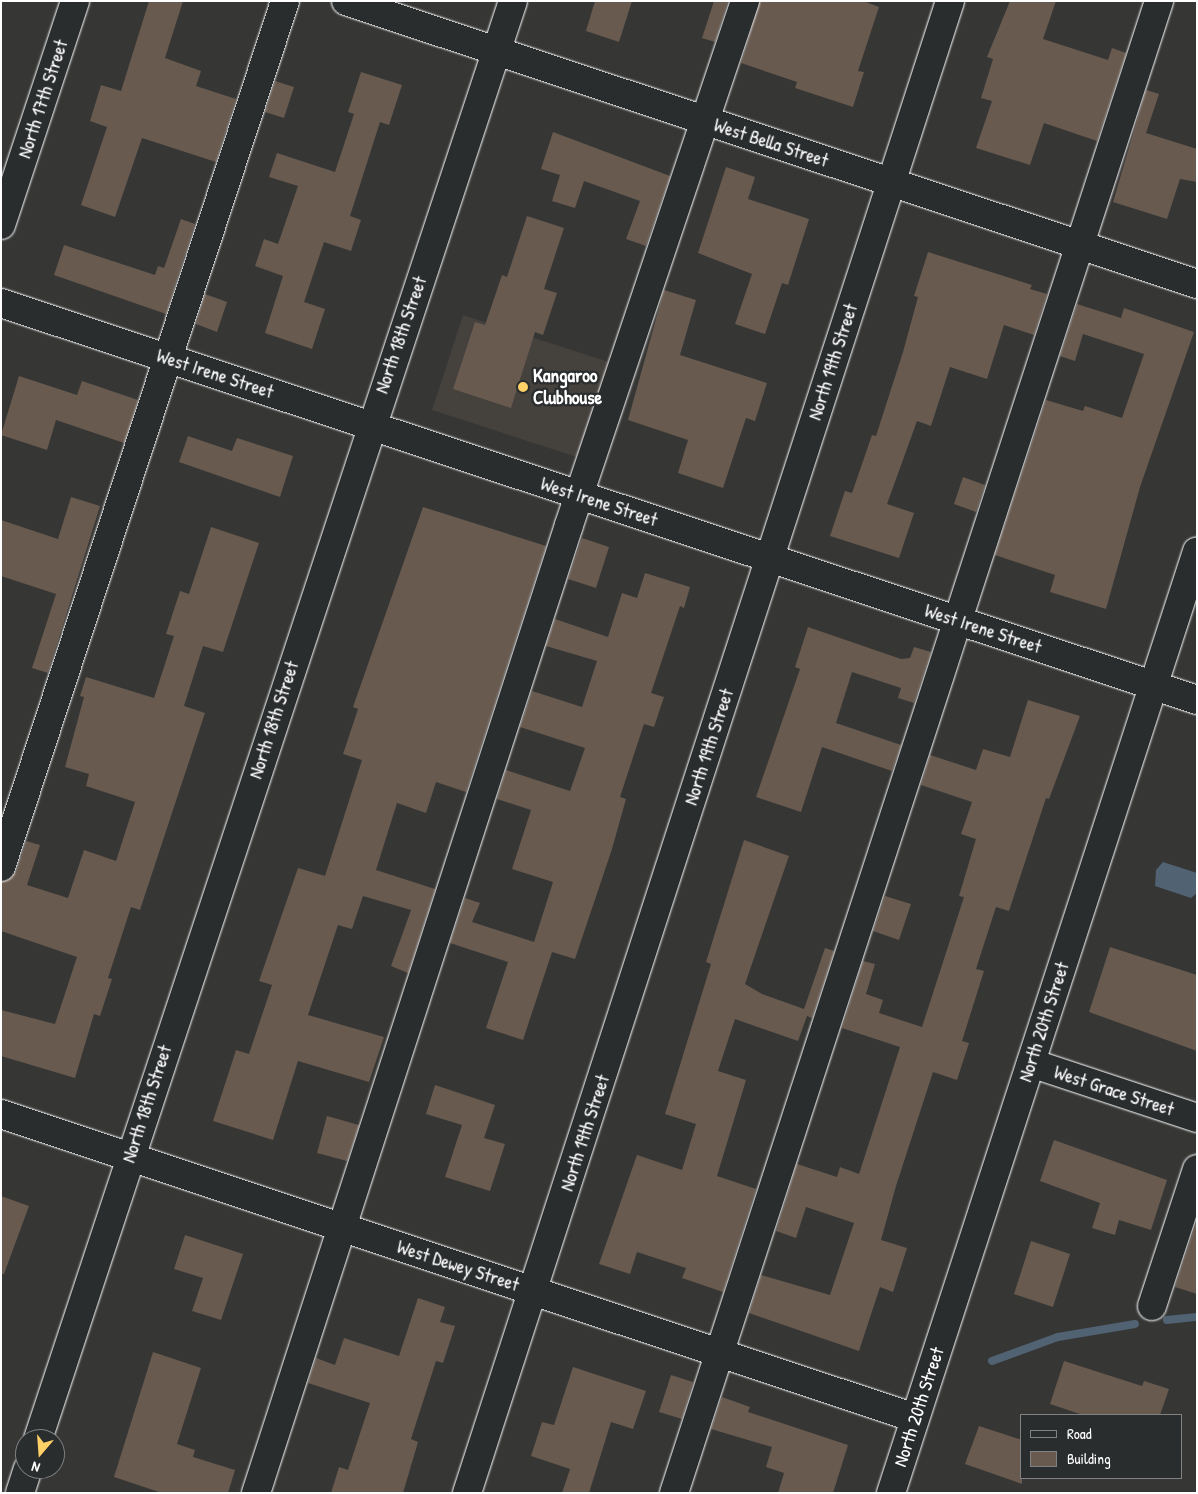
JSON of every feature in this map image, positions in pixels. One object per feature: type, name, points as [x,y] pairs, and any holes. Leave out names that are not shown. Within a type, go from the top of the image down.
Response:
[{"type":"street","name":"North 17th Street","points":[[1,225],[76,1]]},
{"type":"street","points":[[1,867],[285,1]]},
{"type":"street","name":"West Bella Street","points":[[346,1],[1197,284]]},
{"type":"street","name":"North 18th Street","points":[[41,1429],[370,425],[513,1]]},
{"type":"street","points":[[256,1493],[579,495],[745,1]]},
{"type":"street","name":"North 19th Street","points":[[467,1493],[950,1]]},
{"type":"street","points":[[674,1493],[1159,1]]},
{"type":"street","name":"West Irene Street","points":[[1,303],[1197,700]]},
{"type":"street","name":"North 20th Street","points":[[891,1493],[1197,551]]},
{"type":"street","name":"West Grace Street","points":[[1031,1063],[1197,1118]]},
{"type":"street","name":"West Dewey Street","points":[[1,1114],[916,1418]]},
{"type":"street","points":[[1152,1306],[1197,1169]]},
{"type":"street","points":[[20,1493],[25,1479]]},
{"type":"shaded area","name":"Kangaroo Clubhouse","points":[[463,315],[615,364],[583,459],[432,410]]},
{"type":"water","points":[[1163,862],[1197,873],[1197,893],[1191,898],[1155,886],[1156,870]]},
{"type":"building","points":[[149,1],[183,1],[165,58],[201,71],[196,86],[236,99],[216,162],[142,138],[115,217],[81,205],[107,127],[90,121],[101,85],[121,91]]},
{"type":"building","points":[[595,1],[632,1],[619,42],[586,31]]},
{"type":"building","points":[[714,1],[728,1],[715,42],[702,38]]},
{"type":"building","points":[[760,1],[863,1],[879,7],[858,71],[864,72],[853,107],[795,88],[797,82],[741,63]]},
{"type":"building","points":[[1010,1],[1056,1],[1043,39],[1108,60],[1112,48],[1126,53],[1097,141],[1044,123],[1030,165],[976,148],[992,101],[981,98],[993,59],[987,57]]},
{"type":"building","points":[[361,72],[402,85],[389,125],[380,122],[350,216],[361,220],[351,251],[324,242],[304,302],[325,309],[312,349],[265,333],[283,276],[255,266],[264,239],[278,244],[298,186],[269,177],[277,153],[335,172],[354,114],[348,112]]},
{"type":"building","points":[[275,81],[294,87],[284,118],[265,112]]},
{"type":"building","points":[[1146,90],[1159,94],[1146,133],[1197,149],[1197,182],[1180,179],[1167,219],[1113,202]]},
{"type":"building","points":[[553,132],[670,176],[646,246],[626,239],[640,201],[584,181],[575,208],[552,201],[560,175],[541,169]]},
{"type":"building","points":[[726,167],[755,177],[748,199],[809,219],[788,285],[782,283],[765,334],[735,324],[752,274],[698,253]]},
{"type":"building","points":[[527,216],[564,228],[544,289],[557,293],[543,335],[535,332],[511,408],[453,389],[475,322],[485,325],[502,275],[507,277]]},
{"type":"building","points":[[181,219],[195,224],[166,314],[54,275],[64,245],[155,275],[158,266],[164,268]]},
{"type":"building","points":[[928,252],[1032,285],[1030,289],[1047,294],[1034,335],[1004,325],[987,379],[950,367],[931,426],[917,421],[887,504],[914,513],[899,558],[830,536],[845,491],[852,493],[872,435],[876,436],[903,352],[918,297],[914,296]]},
{"type":"building","points":[[664,290],[696,300],[680,355],[767,383],[755,421],[746,418],[723,488],[678,473],[688,440],[628,420]]},
{"type":"building","points":[[205,294],[227,302],[217,332],[196,324]]},
{"type":"building","points":[[1077,304],[1121,318],[1124,308],[1194,332],[1140,487],[1106,609],[1050,592],[1055,575],[995,555],[1046,400],[1083,411],[1085,406],[1122,418],[1144,354],[1083,334],[1075,361],[1060,356]]},
{"type":"building","points":[[19,376],[77,395],[82,381],[138,400],[124,443],[56,420],[47,450],[1,435]]},
{"type":"building","points":[[188,436],[232,451],[237,438],[293,456],[280,497],[179,462]]},
{"type":"building","points":[[963,477],[985,485],[976,512],[954,504]]},
{"type":"building","points":[[71,497],[100,506],[48,673],[32,668],[56,594],[1,576],[1,520],[58,539]]},
{"type":"building","points":[[423,507],[546,546],[466,792],[436,782],[426,813],[397,803],[376,870],[435,889],[408,973],[391,966],[411,910],[363,896],[352,929],[338,925],[308,1015],[384,1037],[369,1082],[298,1061],[273,1140],[213,1121],[236,1050],[249,1054],[272,985],[259,981],[298,868],[325,876],[362,760],[343,754],[358,709],[353,707]]},
{"type":"building","points":[[211,527],[259,543],[223,652],[203,646],[184,706],[205,713],[140,910],[131,907],[108,978],[112,979],[100,1016],[94,1014],[75,1078],[1,1056],[1,1010],[55,1024],[77,957],[1,931],[1,882],[16,872],[26,841],[40,845],[27,885],[68,898],[84,850],[116,861],[135,802],[86,786],[89,774],[65,767],[84,697],[80,696],[86,677],[154,698],[174,636],[166,634],[180,591],[189,594]]},
{"type":"building","points":[[582,538],[609,547],[596,588],[568,579]]},
{"type":"building","points":[[645,573],[690,587],[684,608],[680,606],[651,693],[664,697],[654,727],[644,724],[620,797],[626,799],[612,849],[575,959],[552,952],[523,1040],[486,1028],[508,962],[450,943],[465,898],[480,903],[472,922],[534,942],[553,882],[512,869],[531,810],[497,799],[506,770],[570,791],[585,748],[520,727],[532,691],[582,707],[597,661],[546,646],[555,619],[608,637],[622,593],[637,598]]},
{"type":"building","points":[[808,627],[901,659],[910,658],[914,647],[931,652],[914,703],[898,698],[901,688],[852,672],[836,723],[901,745],[892,771],[822,747],[801,812],[756,797],[800,669],[795,667]]},
{"type":"building","points":[[1028,700],[1080,716],[1049,799],[1046,798],[1009,911],[996,907],[976,969],[984,971],[962,1041],[969,1043],[957,1080],[933,1072],[896,1186],[881,1240],[907,1248],[893,1292],[880,1287],[859,1351],[749,1313],[761,1275],[830,1295],[854,1223],[806,1207],[796,1238],[776,1231],[797,1164],[837,1177],[840,1167],[859,1174],[900,1047],[842,1028],[863,961],[875,964],[866,994],[883,1000],[879,1013],[922,1027],[964,897],[959,896],[976,839],[961,834],[972,802],[921,785],[930,755],[976,770],[983,749],[1010,757]]},
{"type":"building","points":[[744,840],[789,856],[745,984],[762,994],[804,1009],[825,948],[834,951],[812,1018],[807,1016],[798,1041],[735,1019],[718,1071],[746,1080],[717,1176],[756,1189],[723,1292],[682,1278],[686,1268],[637,1252],[630,1274],[599,1264],[637,1155],[682,1170],[696,1124],[665,1114],[711,964],[706,962]]},
{"type":"building","points":[[885,896],[911,904],[899,940],[873,931]]},
{"type":"building","points":[[1110,947],[1197,975],[1197,1051],[1089,1012]]},
{"type":"building","points":[[435,1085],[495,1105],[484,1138],[505,1144],[490,1191],[445,1177],[462,1125],[426,1114]]},
{"type":"building","points":[[327,1116],[359,1125],[347,1161],[317,1153]]},
{"type":"building","points":[[1054,1140],[1167,1180],[1151,1230],[1119,1220],[1115,1235],[1092,1228],[1100,1203],[1040,1181]]},
{"type":"building","points":[[1,1196],[29,1206],[4,1274],[1,1274]]},
{"type":"building","points":[[1197,1220],[1197,1294],[1175,1287]]},
{"type":"building","points":[[185,1235],[243,1254],[221,1320],[192,1311],[203,1278],[174,1269]]},
{"type":"building","points":[[1031,1241],[1070,1254],[1053,1307],[1014,1294]]},
{"type":"building","points":[[418,1298],[445,1307],[440,1322],[455,1326],[443,1363],[436,1361],[411,1439],[418,1442],[403,1493],[331,1493],[339,1467],[348,1470],[370,1403],[308,1383],[316,1358],[335,1365],[344,1338],[399,1356]]},
{"type":"building","points":[[153,1352],[201,1368],[177,1444],[195,1450],[193,1457],[235,1470],[228,1493],[162,1493],[114,1477]]},
{"type":"building","points":[[1064,1361],[1142,1386],[1144,1381],[1169,1389],[1160,1414],[1080,1414],[1050,1404]]},
{"type":"building","points":[[573,1367],[646,1391],[633,1429],[611,1422],[589,1493],[562,1493],[570,1469],[531,1456],[542,1422],[554,1425]]},
{"type":"building","points":[[671,1375],[693,1382],[682,1419],[659,1412]]},
{"type":"building","points":[[722,1397],[750,1407],[748,1412],[848,1445],[833,1493],[778,1493],[784,1473],[766,1467],[772,1447],[711,1429]]},
{"type":"building","points":[[979,1426],[1020,1439],[1020,1479],[1022,1479],[1022,1484],[965,1464]]},
{"type":"waterway","points":[[1167,1320],[1197,1317]]},
{"type":"waterway","points":[[992,1361],[1058,1337],[1135,1324]]},
{"type":"place","name":"Kangaroo Clubhouse","points":[[523,387]]}]
